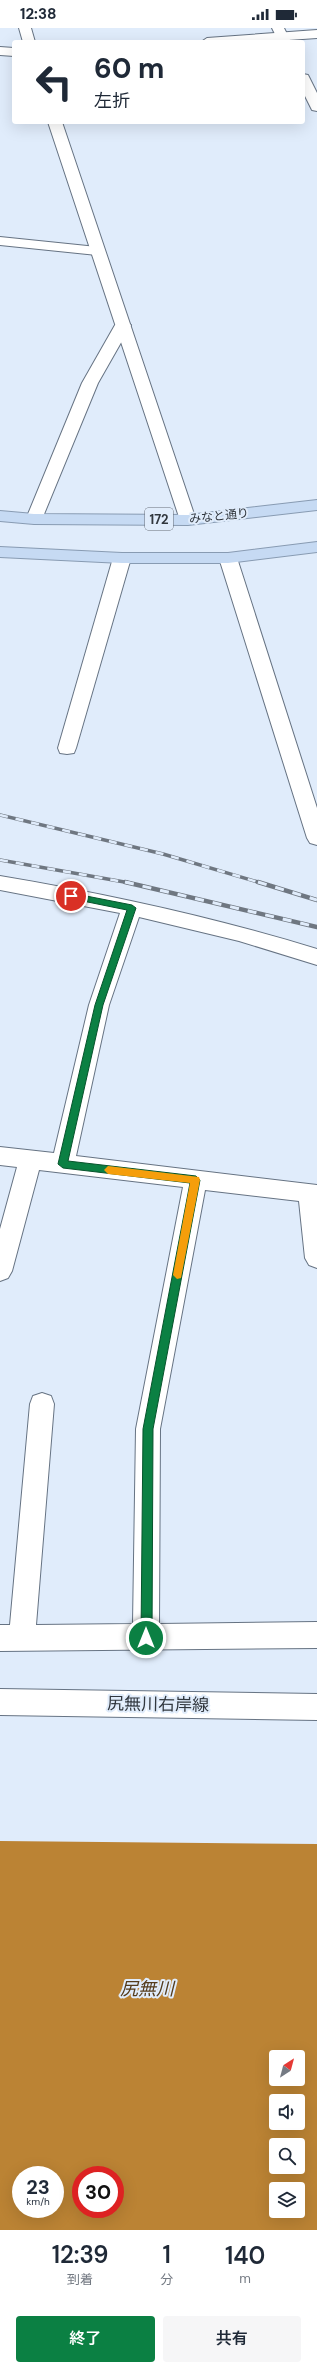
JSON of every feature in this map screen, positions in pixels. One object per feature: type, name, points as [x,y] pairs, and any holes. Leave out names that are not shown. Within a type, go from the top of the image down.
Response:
[{"type":"highway","name":"みなと通り","points":[[0,516],[34,519],[188,520],[317,504]]},
{"type":"highway","points":[[0,552],[122,558],[228,558],[317,547]]},
{"type":"street","points":[[25,28],[28,40]]},
{"type":"street","points":[[232,40],[317,34]]},
{"type":"street","points":[[0,51],[12,52]]},
{"type":"street","points":[[305,82],[317,107]]},
{"type":"street","points":[[56,124],[188,520]]},
{"type":"street","points":[[0,242],[97,251]]},
{"type":"street","points":[[34,519],[90,383],[122,326]]},
{"type":"street","points":[[67,748],[122,558]]},
{"type":"street","points":[[228,558],[317,838]]},
{"type":"street","points":[[0,883],[132,908],[277,944],[317,957]]},
{"type":"street","points":[[63,1164],[99,1005],[132,908]]},
{"type":"street","points":[[0,1156],[313,1194],[317,1258]]},
{"type":"street","points":[[0,1271],[30,1160]]},
{"type":"street","points":[[146,1638],[148,1429],[196,1180]]},
{"type":"street","points":[[42,1404],[11,1638],[146,1638],[317,1635]]},
{"type":"street","name":"尻無川右岸線","points":[[0,1702],[317,1707]]},
{"type":"water","name":"尻無川","points":[[0,1841],[317,1844],[317,2230],[0,2230]]},
{"type":"railway","points":[[0,815],[163,854],[261,883]]},
{"type":"railway","points":[[0,860],[127,882]]},
{"type":"railway","points":[[127,882],[317,927]]},
{"type":"railway","points":[[258,882],[317,900]]},
{"type":"slow traffic","points":[[108,1170],[196,1180],[177,1275]]},
{"type":"route","points":[[71,896],[132,908],[99,1005],[63,1164],[196,1180],[148,1429],[146,1638]]}]
